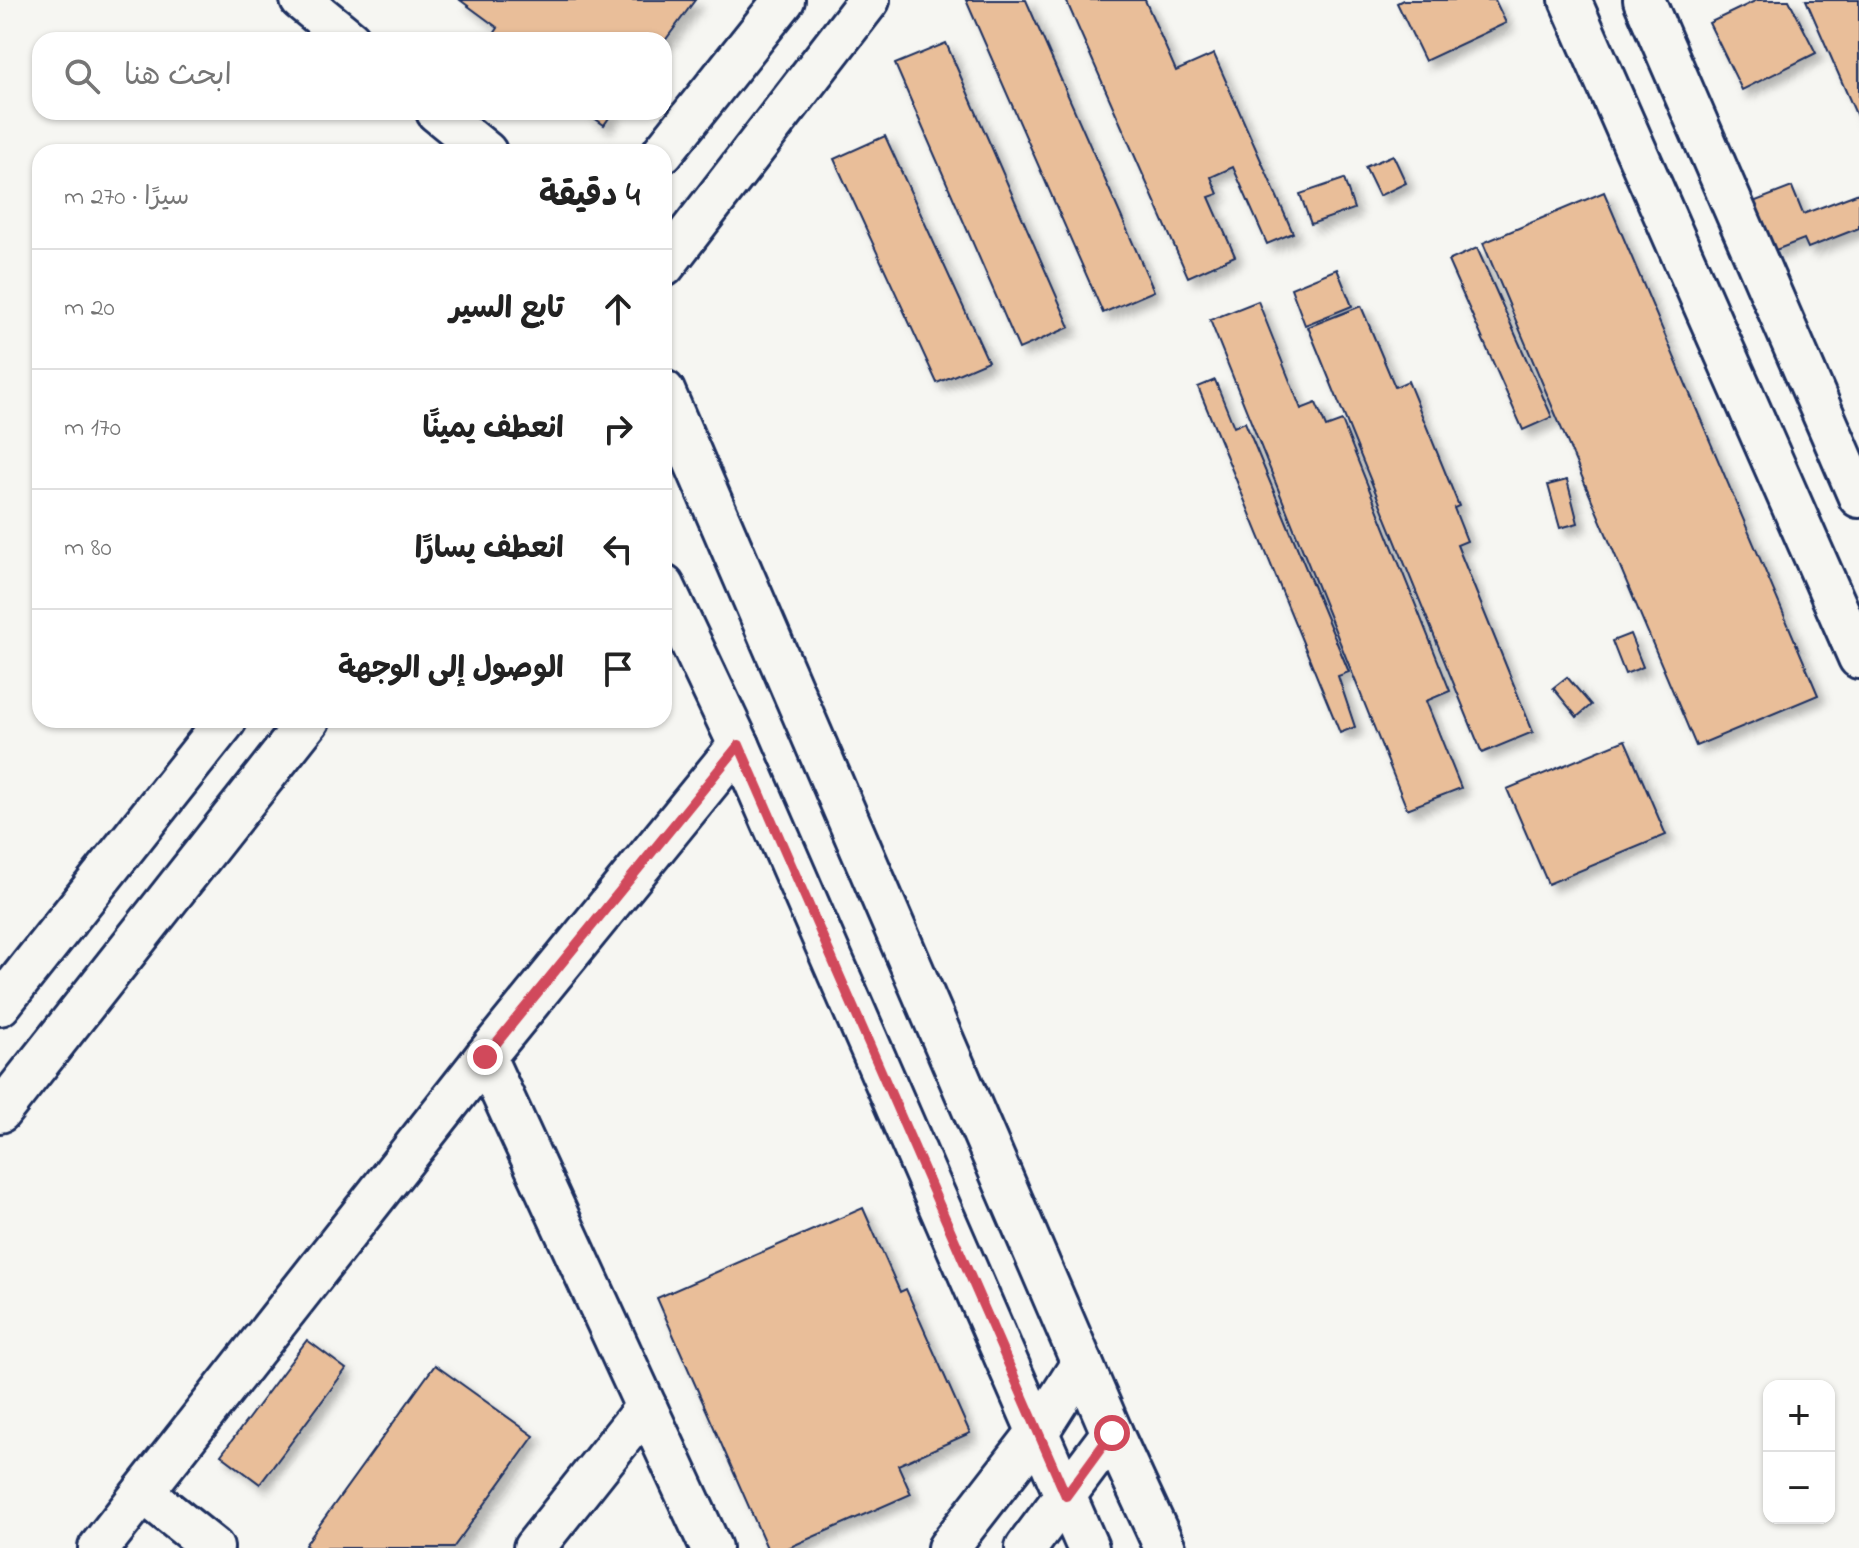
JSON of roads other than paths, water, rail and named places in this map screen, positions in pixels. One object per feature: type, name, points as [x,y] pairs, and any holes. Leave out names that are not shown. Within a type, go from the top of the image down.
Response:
[{"type":"street","points":[[301,0],[340,32]]},
{"type":"street","points":[[669,144],[784,0]]},
{"type":"street","points":[[672,256],[869,0]]},
{"type":"street","points":[[1570,0],[1859,658]]},
{"type":"street","points":[[1644,0],[1859,497]]},
{"type":"street","points":[[447,120],[476,144]]},
{"type":"street","points":[[672,410],[1112,1433],[1165,1548]]},
{"type":"street","points":[[672,603],[739,745],[1088,1548]]},
{"type":"street","points":[[0,1005],[220,728]]},
{"type":"street","points":[[0,1112],[303,728]]},
{"type":"street","points":[[99,1548],[485,1057],[739,745]]},
{"type":"street","points":[[485,1057],[711,1548]]},
{"type":"street","points":[[948,1548],[1038,1432],[1082,1363]]},
{"type":"street","points":[[534,1548],[646,1407]]},
{"type":"street","points":[[1026,1548],[1112,1433]]},
{"type":"street","points":[[143,1492],[213,1548]]}]
